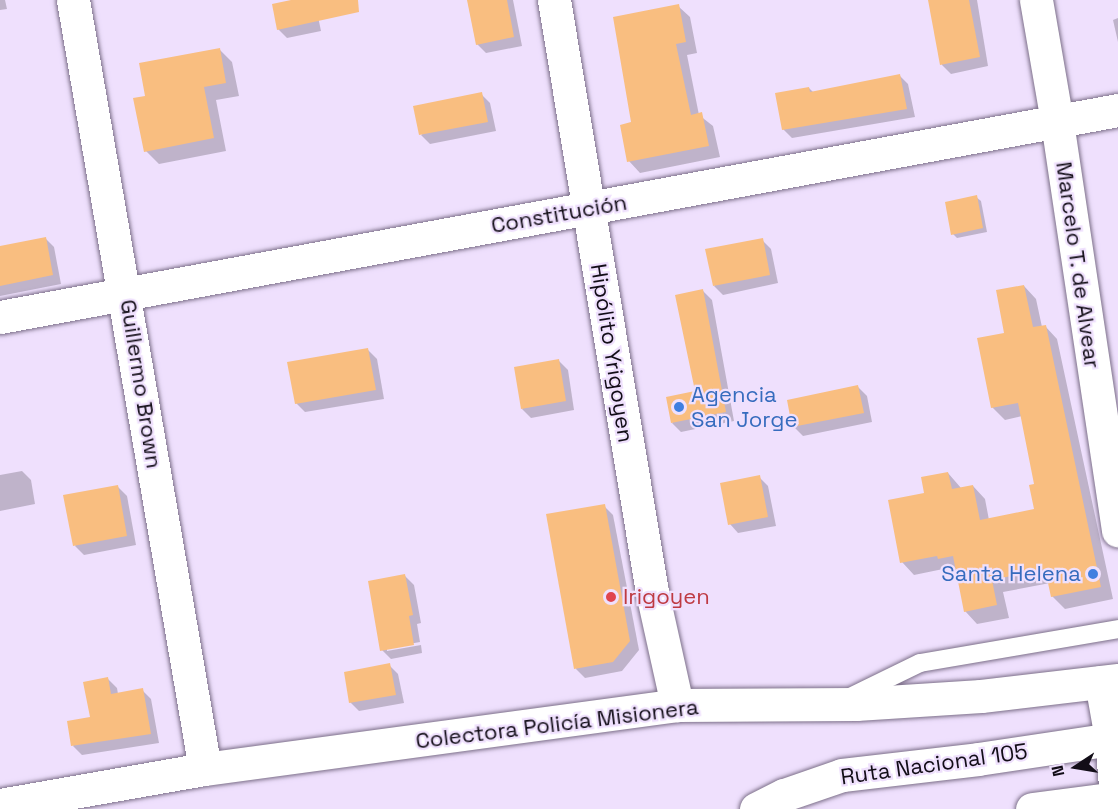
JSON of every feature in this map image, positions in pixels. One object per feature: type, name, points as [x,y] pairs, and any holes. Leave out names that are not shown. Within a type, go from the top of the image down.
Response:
[{"type":"main road","name":"Guillermo Brown","points":[[73,0],[126,294],[205,769]]},
{"type":"main road","name":"Hipólito Yrigoyen","points":[[554,0],[652,592],[677,705]]},
{"type":"main road","name":"Marcelo T. de Alvear","points":[[1036,0],[1057,122],[1118,530]]},
{"type":"main road","name":"Constitución","points":[[0,317],[1118,110]]},
{"type":"main road","points":[[1032,809],[1117,802],[1109,681],[1118,652]]},
{"type":"main road","name":"Colectora Policía Misionera","points":[[0,805],[205,769],[677,705],[835,704],[981,696],[1109,681]]},
{"type":"main road","name":"Ruta Nacional 105","points":[[756,809],[784,795],[842,775],[978,759],[1114,738]]},
{"type":"lane","points":[[835,704],[920,663],[1118,629]]},
{"type":"building","points":[[291,0],[358,0],[359,12],[277,30],[272,4]]},
{"type":"building","points":[[467,0],[507,0],[514,37],[476,45]]},
{"type":"building","points":[[928,0],[969,0],[980,57],[940,65]]},
{"type":"building","points":[[679,4],[686,42],[676,44],[691,115],[702,112],[709,146],[627,162],[620,125],[631,122],[613,17]]},
{"type":"building","points":[[220,48],[226,83],[204,87],[214,138],[144,152],[133,98],[145,96],[139,63]]},
{"type":"building","points":[[900,74],[907,109],[782,130],[775,93],[809,87],[810,92]]},
{"type":"building","points":[[482,92],[488,122],[419,135],[413,106]]},
{"type":"building","points":[[977,195],[983,228],[951,235],[945,202]]},
{"type":"building","points":[[46,237],[53,275],[0,286],[0,246]]},
{"type":"building","points":[[763,238],[770,275],[713,286],[705,249]]},
{"type":"building","points":[[1024,285],[1033,327],[1046,325],[1101,587],[1051,597],[1045,569],[992,580],[997,605],[964,612],[953,556],[938,559],[937,556],[900,563],[888,500],[924,493],[921,477],[948,472],[952,489],[973,485],[980,520],[1034,509],[1029,485],[1034,484],[1018,403],[991,408],[977,338],[1004,333],[996,290]]},
{"type":"building","points":[[703,289],[726,412],[671,423],[666,397],[695,391],[675,295]]},
{"type":"building","points":[[368,348],[376,390],[295,404],[287,362]]},
{"type":"building","points":[[559,359],[566,401],[521,409],[514,367]]},
{"type":"building","points":[[858,385],[864,413],[792,427],[787,400]]},
{"type":"building","points":[[760,475],[768,517],[728,525],[720,483]]},
{"type":"building","points":[[118,485],[127,536],[73,546],[63,495]]},
{"type":"building","points":[[605,504],[630,641],[613,662],[574,669],[546,514]]},
{"type":"building","points":[[405,574],[413,615],[409,616],[414,645],[380,651],[368,581]]},
{"type":"building","points":[[390,663],[396,695],[349,703],[344,672]]},
{"type":"building","points":[[108,677],[111,694],[143,688],[151,734],[71,746],[67,721],[90,717],[83,682]]},
{"type":"place","name":"Agencia San Jorge","points":[[679,407]]},
{"type":"place","name":"Santa Helena","points":[[1093,574]]},
{"type":"place","name":"Irigoyen","points":[[611,597]]}]
